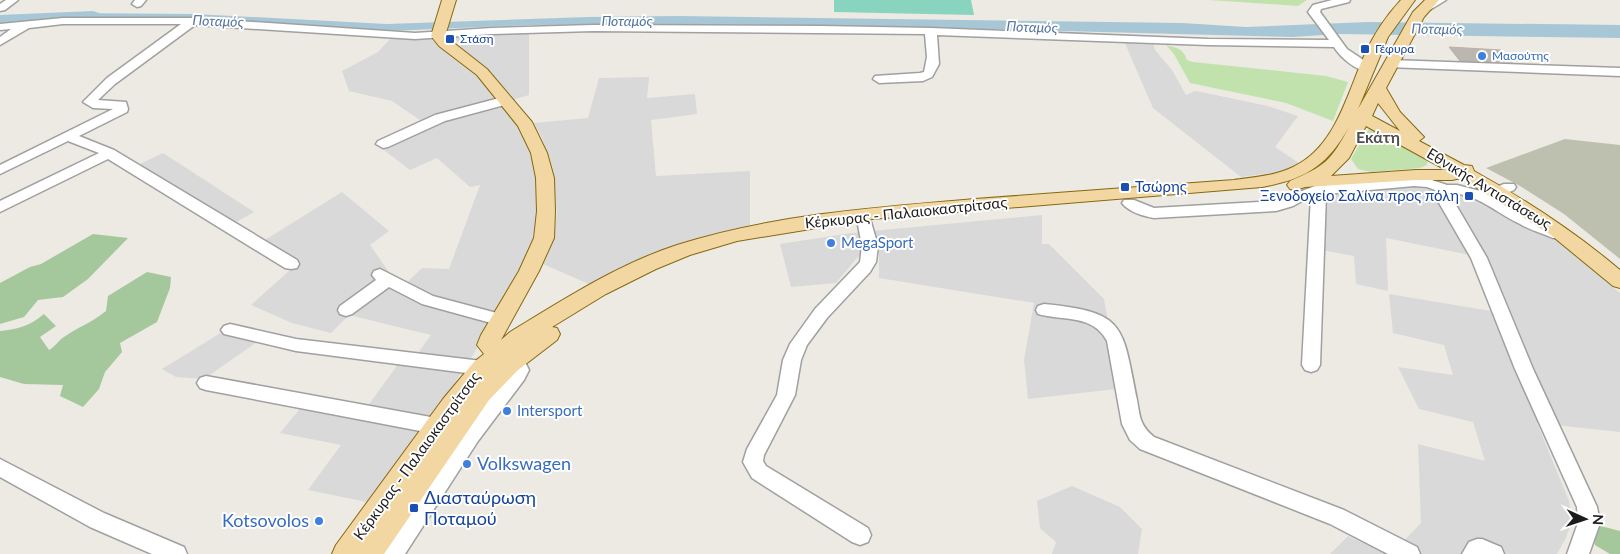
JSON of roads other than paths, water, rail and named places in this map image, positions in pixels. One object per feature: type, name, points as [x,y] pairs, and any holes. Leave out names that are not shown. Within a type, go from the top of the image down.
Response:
[{"type":"main road","points":[[450,0],[439,28],[444,43],[482,72],[526,125],[536,148],[545,178],[546,211],[542,243],[529,271],[488,345],[503,358]]},
{"type":"main road","name":"Κέρκυρας - Παλαιοκαστρίτσας","points":[[503,358],[549,334],[600,302],[649,277],[690,260],[750,244],[909,220],[1310,187],[1343,154],[1358,111],[1367,68],[1380,38],[1396,13],[1408,0]]},
{"type":"main road","name":"Κέρκυρας - Παλαιοκαστρίτσας","points":[[369,554],[454,431],[451,405],[503,358],[582,298],[633,272],[683,250],[736,235],[821,220],[903,210],[1234,185],[1279,178],[1299,171],[1317,160],[1379,88],[1405,39],[1425,8]]},
{"type":"main road","points":[[1379,88],[1386,107],[1416,137]]},
{"type":"main road","name":"Εθνικής Αντιστάσεως","points":[[1358,111],[1416,137],[1448,159]]},
{"type":"main road","name":"Εθνικής Αντιστάσεως","points":[[1358,111],[1468,170],[1497,192],[1568,238],[1620,281]]},
{"type":"main road","points":[[1343,154],[1345,165],[1352,171],[1369,179]]},
{"type":"main road","points":[[1416,175],[1436,167],[1448,159]]},
{"type":"main road","points":[[1310,187],[1416,175],[1452,175],[1468,170]]},
{"type":"main road","name":"Εθνικής Αντιστάσεως","points":[[1497,192],[1564,223],[1620,267]]},
{"type":"main road","name":"Κέρκυρας - Παλαιοκαστρίτσας","points":[[345,554],[454,431]]},
{"type":"street","points":[[1,8],[13,0]]},
{"type":"street","points":[[1344,0],[1327,2],[1314,9],[1315,13],[1334,41],[1351,59],[1367,68]]},
{"type":"street","points":[[1425,8],[1441,0]]},
{"type":"street","points":[[0,27],[63,21],[193,21],[492,31],[593,28],[931,31],[1208,42],[1334,41]]},
{"type":"street","points":[[0,170],[122,108],[121,105],[93,104],[89,102],[110,81],[193,21]]},
{"type":"street","points":[[0,42],[27,24]]},
{"type":"street","points":[[879,79],[923,77],[929,74],[933,67],[931,31]]},
{"type":"street","points":[[1391,64],[1620,72]]},
{"type":"street","points":[[384,144],[440,118],[506,100]]},
{"type":"street","points":[[68,136],[109,153],[292,264]]},
{"type":"street","points":[[0,207],[109,153]]},
{"type":"street","points":[[1312,365],[1310,187],[1414,182],[1429,183],[1446,189],[1497,192]]},
{"type":"street","points":[[1446,189],[1442,191],[1442,196],[1479,258],[1524,369],[1587,507],[1589,523],[1578,554]]},
{"type":"street","points":[[860,536],[759,472],[753,462],[754,455],[790,385],[794,352],[803,338],[852,280],[863,270],[868,261],[870,254],[866,225]]},
{"type":"street","points":[[346,310],[384,277],[428,300],[502,320]]},
{"type":"street","points":[[1044,310],[1089,316],[1110,329],[1116,341],[1132,424],[1137,434],[1147,442],[1337,517],[1409,554]]},
{"type":"street","points":[[230,330],[296,345],[503,358],[520,370],[518,375],[454,431],[393,554]]},
{"type":"street","points":[[206,383],[454,431]]},
{"type":"street","points":[[0,467],[97,520],[176,554]]},
{"type":"street","points":[[1473,554],[1477,549],[1493,554]]},
{"type":"water","points":[[68,13],[194,14],[387,24],[588,17],[680,16],[1182,23],[1246,27],[1368,22],[1620,25],[1620,38],[1339,34],[1293,37],[907,27],[702,24],[530,25],[390,31],[197,20],[67,19],[61,16]]},
{"type":"waterway","name":"Ποταμός","points":[[0,20],[93,16]]},
{"type":"place","name":"Στάση","points":[[450,39]]},
{"type":"place","name":"Γέφυρα","points":[[1365,49]]},
{"type":"place","name":"Μασούτης","points":[[1482,56]]},
{"type":"place","name":"Τσώρης","points":[[1125,187]]},
{"type":"place","name":"Ξενοδοχείο Σαλίνα προς πόλη","points":[[1469,196]]},
{"type":"place","name":"MegaSport","points":[[831,243]]},
{"type":"place","name":"Intersport","points":[[507,411]]},
{"type":"place","name":"Volkswagen","points":[[467,464]]},
{"type":"place","name":"Διασταύρωση Ποταμού","points":[[414,508]]},
{"type":"place","name":"Kotsovolos","points":[[319,521]]},
{"type":"district","name":"Εκάτη","points":[[1378,137]]}]
